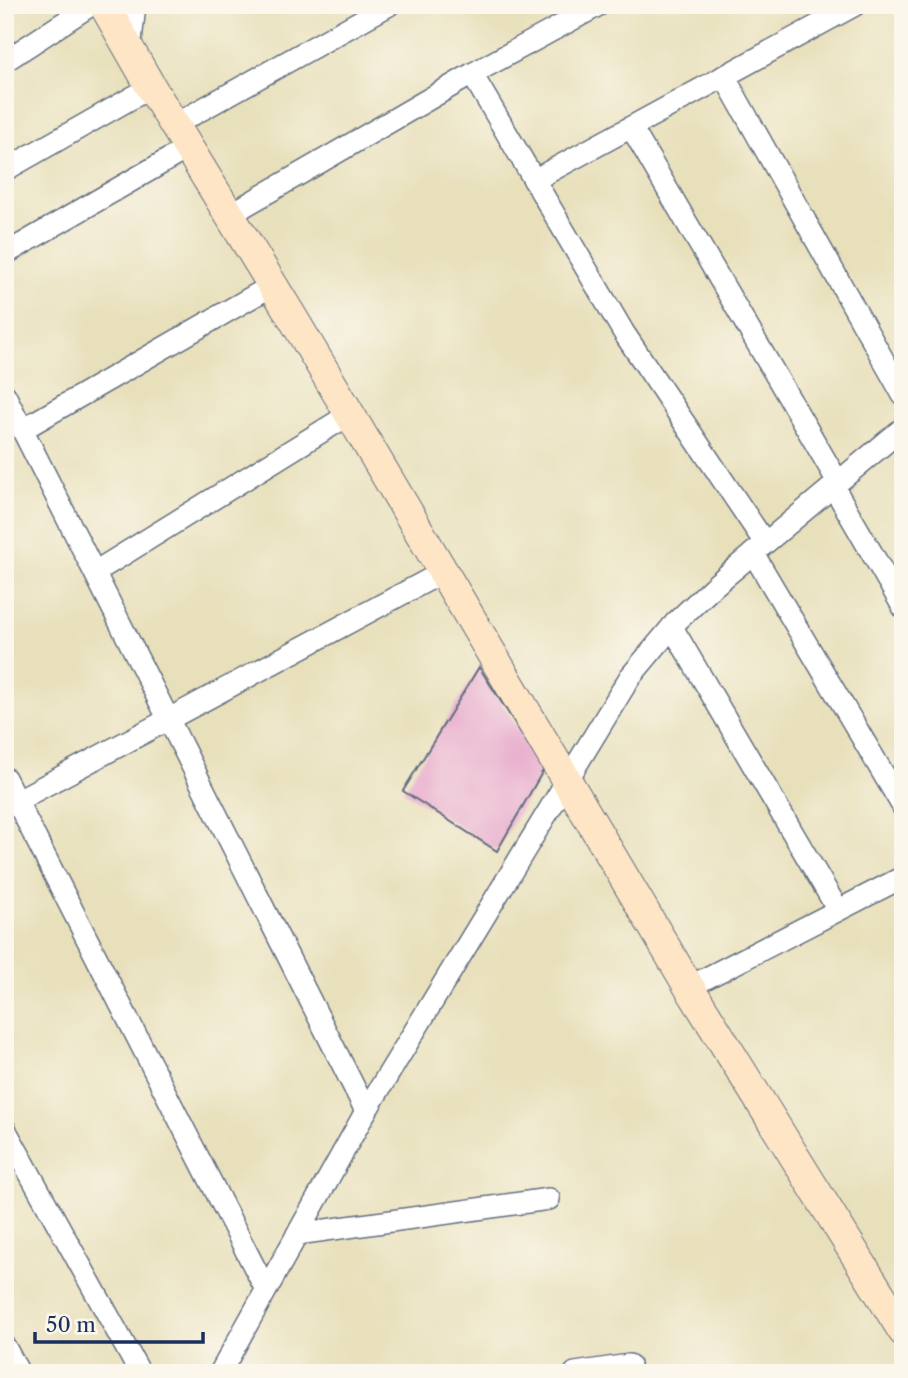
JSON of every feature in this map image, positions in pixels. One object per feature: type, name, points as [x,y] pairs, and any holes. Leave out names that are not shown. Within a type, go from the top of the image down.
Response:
[{"type":"street","points":[[5,61],[91,5]]},
{"type":"street","points":[[104,5],[689,987],[903,1331]]},
{"type":"street","points":[[5,254],[181,137],[389,5]]},
{"type":"street","points":[[229,215],[472,74],[599,5]]},
{"type":"street","points":[[534,180],[855,5]]},
{"type":"street","points":[[130,50],[139,8]]},
{"type":"street","points":[[472,74],[624,333],[759,548],[903,807]]},
{"type":"street","points":[[724,76],[903,395]]},
{"type":"street","points":[[5,170],[151,87]]},
{"type":"street","points":[[631,127],[836,484],[903,607]]},
{"type":"street","points":[[23,429],[273,285]]},
{"type":"street","points":[[5,395],[366,1111]]},
{"type":"street","points":[[95,572],[350,414]]},
{"type":"street","points":[[220,1373],[366,1111],[630,677],[672,627],[759,548],[903,428]]},
{"type":"street","points":[[11,804],[443,572]]},
{"type":"street","points":[[672,627],[838,910]]},
{"type":"street","points":[[5,778],[11,804],[266,1290]]},
{"type":"street","points":[[689,987],[903,877]]},
{"type":"street","points":[[5,1129],[140,1373]]},
{"type":"street","points":[[297,1234],[549,1199]]},
{"type":"street","points":[[5,1346],[19,1373]]},
{"type":"street","points":[[575,1373],[629,1365]]},
{"type":"building","points":[[479,667],[544,769],[497,851],[403,791]]}]
